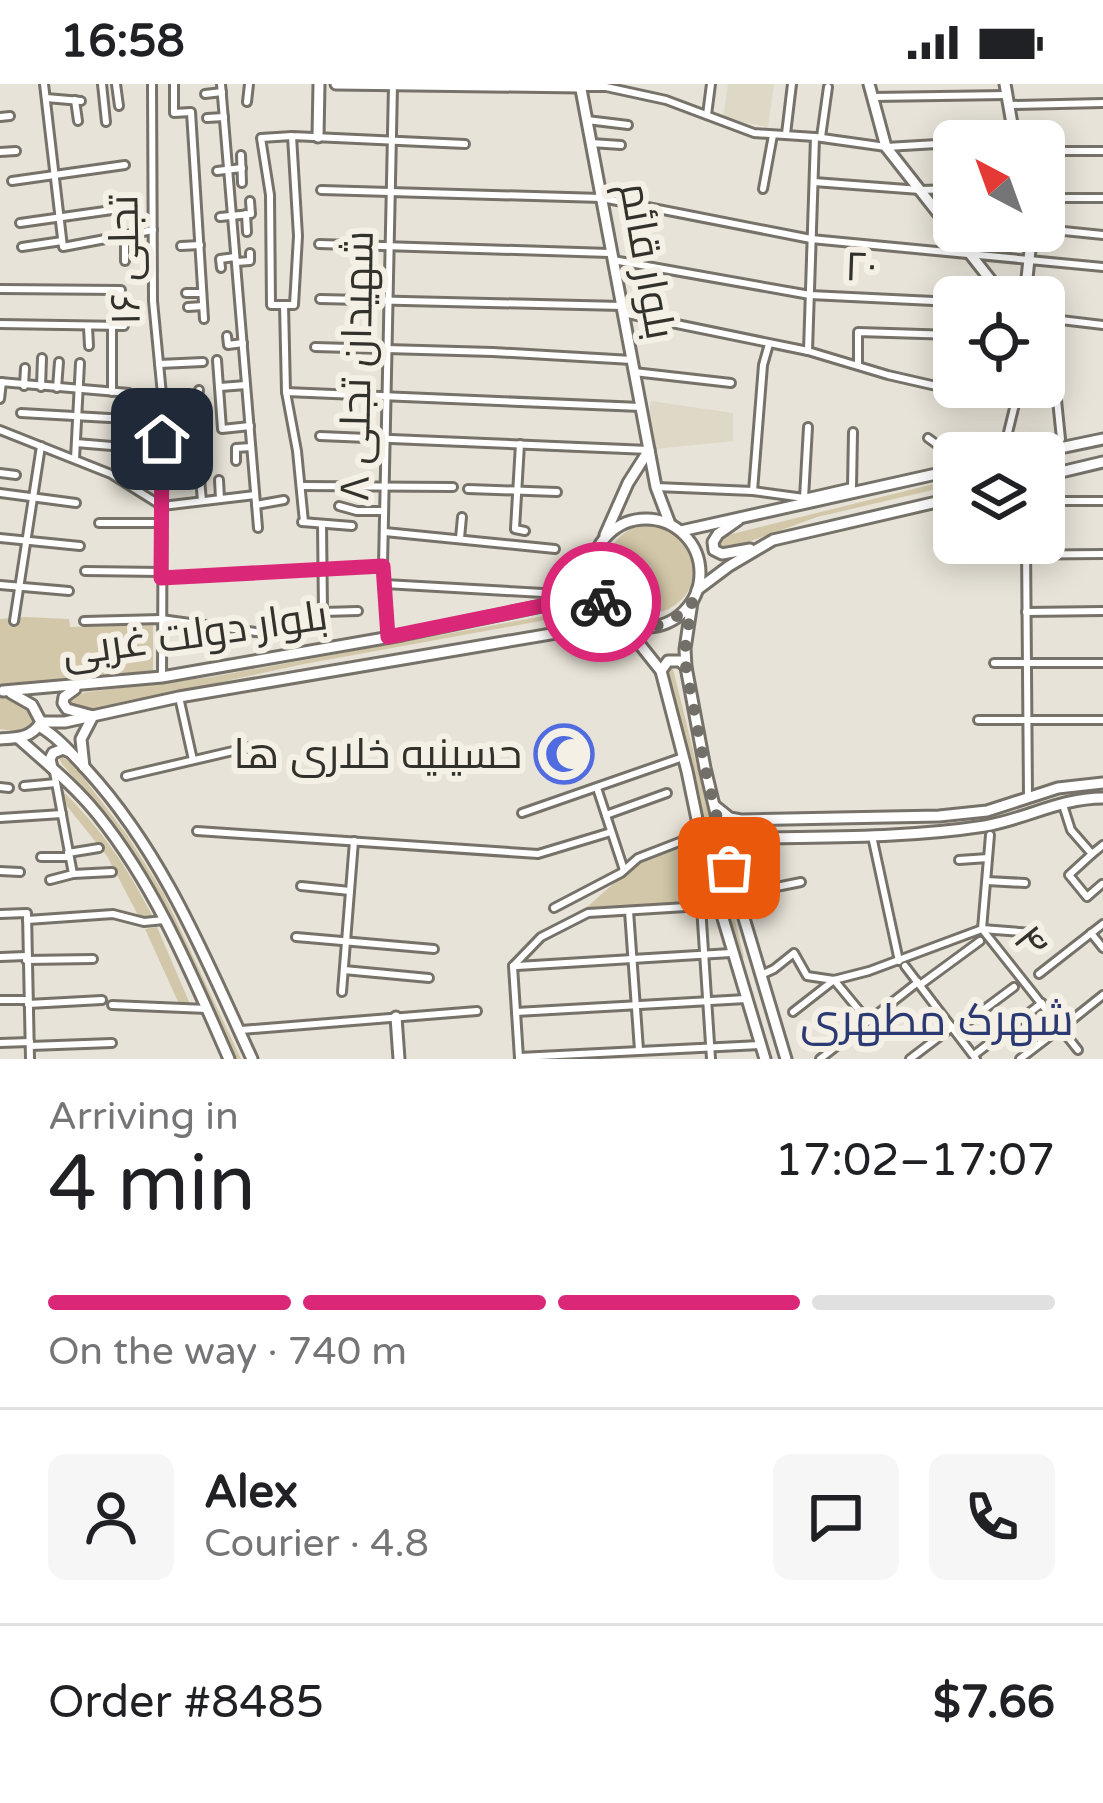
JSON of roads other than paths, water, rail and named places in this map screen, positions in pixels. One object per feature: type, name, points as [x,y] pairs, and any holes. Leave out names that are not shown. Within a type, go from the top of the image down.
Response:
[{"type":"main road","points":[[318,136],[319,84]]},
{"type":"main road","points":[[336,84],[580,85]]},
{"type":"main road","points":[[868,84],[886,147],[988,276]]},
{"type":"main road","name":"بلوار قائم","points":[[580,85],[656,487],[670,524]]},
{"type":"main road","points":[[1027,276],[1030,252]]},
{"type":"main road","points":[[1065,447],[1103,439]]},
{"type":"main road","points":[[572,631],[579,623],[578,615],[561,602],[593,568],[628,483],[649,449]]},
{"type":"main road","points":[[1065,471],[1103,462]]},
{"type":"main road","points":[[681,531],[933,475]]},
{"type":"main road","points":[[742,517],[718,534],[714,550],[739,552],[933,503]]},
{"type":"main road","points":[[601,544],[609,534],[644,519],[670,524],[696,552],[700,565],[686,667],[712,802],[786,1059]]},
{"type":"main road","points":[[697,590],[773,540]]},
{"type":"main road","points":[[593,568],[596,594],[661,671],[700,834],[765,1059]]},
{"type":"main road","name":"بلوار دولت غربی","points":[[2,691],[161,677],[561,602]]},
{"type":"main road","points":[[619,620],[661,625],[692,602]]},
{"type":"main road","name":"بلوار دولت غربی","points":[[40,724],[619,620]]},
{"type":"main road","points":[[661,671],[668,661],[680,661],[686,667]]},
{"type":"main road","points":[[79,686],[64,697],[63,704],[73,713],[93,716],[81,739],[84,767]]},
{"type":"main road","points":[[2,691],[32,705],[40,724],[115,800],[192,927],[252,1059]]},
{"type":"main road","points":[[0,739],[32,733],[40,724]]},
{"type":"main road","points":[[18,738],[97,814],[143,882],[229,1059]]},
{"type":"main road","points":[[53,769],[53,753],[70,752]]},
{"type":"main road","points":[[712,802],[719,811],[741,820],[940,816],[987,812],[1058,788],[1103,783]]},
{"type":"main road","points":[[724,849],[743,839],[872,836],[989,826],[1061,802],[1103,798]]},
{"type":"main road","points":[[741,820],[735,827],[743,839]]},
{"type":"main road","points":[[735,954],[744,962],[749,960],[751,944]]},
{"type":"main road","points":[[741,977],[748,968],[760,974]]},
{"type":"main road","points":[[396,1017],[399,1059]]},
{"type":"street","points":[[44,84],[63,244]]},
{"type":"street","points":[[101,84],[106,122]]},
{"type":"street","points":[[116,84],[119,106]]},
{"type":"street","name":"۱۶ تجلی","points":[[152,84],[153,301],[163,405],[161,677]]},
{"type":"street","points":[[174,84],[174,113],[191,112],[203,319]]},
{"type":"street","points":[[247,102],[249,84]]},
{"type":"street","points":[[706,115],[711,84]]},
{"type":"street","points":[[786,135],[792,84]]},
{"type":"street","name":"شهیدان تجلی ۸","points":[[388,637],[383,566],[393,85]]},
{"type":"street","points":[[580,85],[630,88],[742,131],[886,147],[933,144]]},
{"type":"street","points":[[808,351],[813,182],[828,87]]},
{"type":"street","points":[[205,94],[221,88],[258,528]]},
{"type":"street","points":[[872,97],[1007,95],[1103,104]]},
{"type":"street","points":[[46,98],[78,100],[78,121]]},
{"type":"street","points":[[206,118],[224,117]]},
{"type":"street","points":[[587,120],[628,125]]},
{"type":"street","points":[[763,189],[773,135]]},
{"type":"street","points":[[292,136],[298,236],[294,305],[271,304],[270,195],[261,138],[292,136],[318,136],[465,144]]},
{"type":"street","points":[[591,142],[621,145]]},
{"type":"street","points":[[0,152],[16,151]]},
{"type":"street","points":[[1065,152],[1103,151]]},
{"type":"street","points":[[242,155],[242,183]]},
{"type":"street","points":[[12,181],[124,165]]},
{"type":"street","points":[[217,171],[242,168]]},
{"type":"street","points":[[813,182],[933,190]]},
{"type":"street","points":[[321,190],[602,198],[811,239],[1103,267]]},
{"type":"street","points":[[1065,198],[1103,198]]},
{"type":"street","points":[[248,232],[250,201]]},
{"type":"street","points":[[20,224],[127,208]]},
{"type":"street","points":[[220,217],[249,214]]},
{"type":"street","points":[[22,247],[153,230]]},
{"type":"street","points":[[1065,231],[1103,236]]},
{"type":"street","points":[[125,236],[125,261]]},
{"type":"street","name":"۲۰","points":[[320,244],[496,248],[613,257],[809,295],[933,300]]},
{"type":"street","points":[[182,246],[200,245]]},
{"type":"street","points":[[221,268],[220,259],[250,261],[250,253]]},
{"type":"street","points":[[0,289],[121,290]]},
{"type":"street","points":[[186,293],[202,293]]},
{"type":"street","points":[[320,299],[622,310],[808,351],[933,385]]},
{"type":"street","points":[[225,303],[239,301]]},
{"type":"street","points":[[284,305],[286,392],[302,485],[302,522],[352,526]]},
{"type":"street","points":[[188,307],[203,306]]},
{"type":"street","points":[[1065,320],[1103,325]]},
{"type":"street","points":[[0,324],[53,330],[124,326]]},
{"type":"street","points":[[25,324],[26,337]]},
{"type":"street","points":[[88,326],[89,346]]},
{"type":"street","points":[[112,327],[112,392]]},
{"type":"street","points":[[858,365],[858,332],[933,334]]},
{"type":"street","points":[[227,336],[228,345],[243,343]]},
{"type":"street","points":[[753,491],[763,365],[769,344]]},
{"type":"street","points":[[314,347],[493,352],[633,366],[731,383]]},
{"type":"street","points":[[41,387],[42,358]]},
{"type":"street","points":[[217,360],[222,429],[250,426]]},
{"type":"street","points":[[57,388],[58,362]]},
{"type":"street","points":[[159,364],[202,362]]},
{"type":"street","points":[[75,459],[80,363]]},
{"type":"street","points":[[24,386],[25,368]]},
{"type":"street","points":[[0,399],[1,382],[129,394]]},
{"type":"street","points":[[220,387],[246,385]]},
{"type":"street","points":[[199,390],[195,424],[202,501]]},
{"type":"street","points":[[286,392],[640,406]]},
{"type":"street","points":[[21,412],[128,419]]},
{"type":"street","points":[[804,498],[808,427]]},
{"type":"street","points":[[233,428],[235,444]]},
{"type":"street","points":[[0,430],[110,474],[162,506],[255,495]]},
{"type":"street","points":[[656,487],[804,498],[852,487],[853,432]]},
{"type":"street","points":[[320,436],[649,449]]},
{"type":"street","points":[[928,438],[933,442]]},
{"type":"street","points":[[236,461],[236,448],[261,439]]},
{"type":"street","points":[[76,443],[124,447]]},
{"type":"street","points":[[520,444],[515,529],[525,530]]},
{"type":"street","points":[[14,621],[41,446]]},
{"type":"street","points":[[0,473],[16,475]]},
{"type":"street","points":[[219,480],[220,499]]},
{"type":"street","points":[[302,485],[453,487]]},
{"type":"street","points":[[468,489],[557,492]]},
{"type":"street","points":[[0,493],[76,503]]},
{"type":"street","points":[[256,505],[284,500]]},
{"type":"street","points":[[1065,501],[1103,501]]},
{"type":"street","points":[[340,506],[384,511]]},
{"type":"street","points":[[460,538],[462,518]]},
{"type":"street","points":[[99,523],[161,523]]},
{"type":"street","points":[[322,524],[323,612],[358,611]]},
{"type":"street","points":[[385,532],[555,548]]},
{"type":"street","points":[[0,538],[80,546]]},
{"type":"street","points":[[1065,554],[1103,554]]},
{"type":"street","points":[[1026,564],[1028,797]]},
{"type":"street","points":[[85,571],[161,575],[383,566]]},
{"type":"street","points":[[0,585],[70,591]]},
{"type":"street","points":[[384,588],[544,593]]},
{"type":"street","points":[[1026,612],[1103,611]]},
{"type":"street","points":[[84,621],[161,619],[299,638]]},
{"type":"street","points":[[994,663],[1103,664]]},
{"type":"street","points":[[179,697],[193,760]]},
{"type":"street","points":[[978,720],[1103,720]]},
{"type":"street","points":[[126,776],[250,747]]},
{"type":"street","points":[[522,813],[683,757]]},
{"type":"street","points":[[53,769],[73,874]]},
{"type":"street","points":[[24,786],[56,783]]},
{"type":"street","points":[[596,787],[624,870]]},
{"type":"street","points":[[606,815],[667,794]]},
{"type":"street","points":[[1061,802],[1071,830],[1092,854]]},
{"type":"street","points":[[0,818],[62,814]]},
{"type":"street","points":[[197,831],[538,854],[611,832]]},
{"type":"street","points":[[554,908],[638,858],[700,834]]},
{"type":"street","points":[[982,929],[990,835]]},
{"type":"street","points":[[872,836],[902,963],[975,1057],[1042,1003]]},
{"type":"street","points":[[342,992],[354,841]]},
{"type":"street","points":[[1102,884],[1087,897],[1069,875],[1103,845]]},
{"type":"street","points":[[40,857],[99,848]]},
{"type":"street","points":[[959,860],[988,858]]},
{"type":"street","points":[[0,872],[20,872]]},
{"type":"street","points":[[50,880],[112,872]]},
{"type":"street","points":[[986,881],[1025,883]]},
{"type":"street","points":[[737,895],[801,882]]},
{"type":"street","points":[[301,886],[350,891]]},
{"type":"street","points":[[720,905],[588,913],[541,938],[513,966],[519,1058],[760,1046]]},
{"type":"street","points":[[701,906],[711,1059]]},
{"type":"street","points":[[629,911],[639,1050]]},
{"type":"street","points":[[0,914],[112,914],[144,922],[164,920]]},
{"type":"street","points":[[27,916],[30,1059]]},
{"type":"street","points":[[1039,974],[1103,924]]},
{"type":"street","points":[[760,974],[794,953],[807,976],[834,980],[902,963],[982,929],[1033,933]]},
{"type":"street","name":"۴","points":[[982,929],[1078,1050]]},
{"type":"street","points":[[1091,933],[1103,948]]},
{"type":"street","points":[[296,938],[434,949]]},
{"type":"street","points":[[820,1059],[980,941]]},
{"type":"street","points":[[513,966],[735,954]]},
{"type":"street","points":[[0,957],[93,959]]},
{"type":"street","points":[[344,970],[429,977]]},
{"type":"street","points":[[793,1012],[834,980]]},
{"type":"street","points":[[834,980],[868,1021]]},
{"type":"street","points":[[910,1059],[1014,987]]},
{"type":"street","points":[[1072,1018],[1103,995]]},
{"type":"street","points":[[516,1012],[746,999]]},
{"type":"street","points":[[0,1000],[102,1000]]},
{"type":"street","points":[[112,1005],[206,1009]]},
{"type":"street","points":[[239,1030],[477,1011]]},
{"type":"street","points":[[1020,1059],[1050,1036]]},
{"type":"street","points":[[0,1043],[112,1043]]},
{"type":"place","name":"حسینیه خلاری ها","points":[[564,754]]},
{"type":"district","name":"شهرک مطهری","points":[[937,1021]]}]
